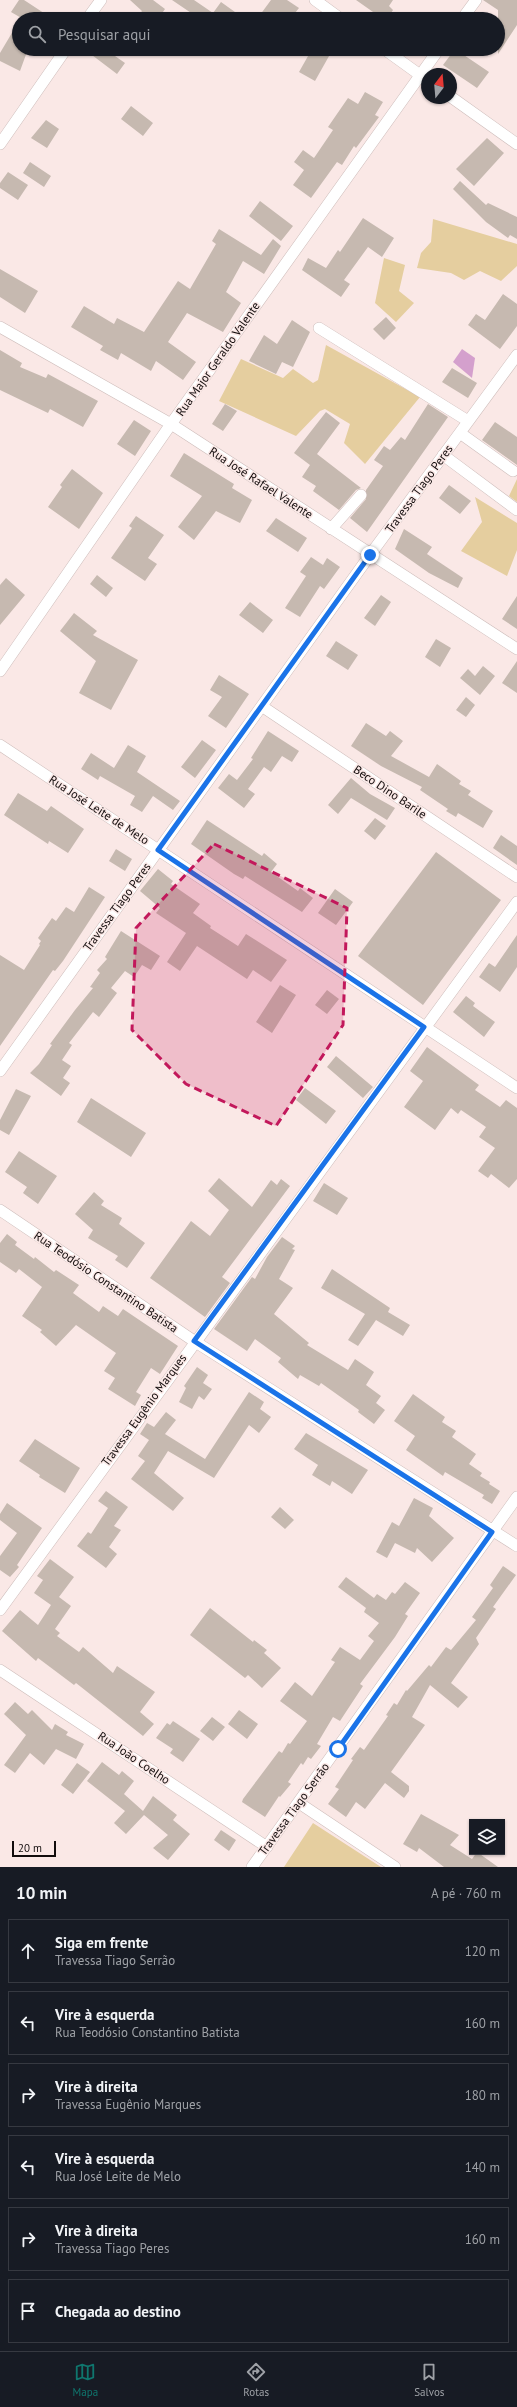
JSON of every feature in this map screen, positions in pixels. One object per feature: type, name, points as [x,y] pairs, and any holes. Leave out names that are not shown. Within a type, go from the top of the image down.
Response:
[{"type":"street","points":[[92,12],[100,0]]},
{"type":"street","points":[[315,0],[332,12]]},
{"type":"street","points":[[467,12],[476,0]]},
{"type":"street","points":[[0,144],[61,56]]},
{"type":"street","points":[[394,56],[421,76]]},
{"type":"street","name":"Rua Major Geraldo Valente","points":[[428,68],[435,56]]},
{"type":"street","name":"Rua Major Geraldo Valente","points":[[0,671],[171,424],[421,80]]},
{"type":"street","points":[[457,101],[517,144]]},
{"type":"street","name":"Rua José Rafael Valente","points":[[0,327],[171,424],[370,555],[517,649]]},
{"type":"street","points":[[319,328],[468,422]]},
{"type":"street","name":"Travessa Tiago Peres","points":[[0,1071],[158,850],[263,707],[370,555],[517,355]]},
{"type":"street","points":[[460,433],[513,471]]},
{"type":"street","points":[[443,455],[517,510]]},
{"type":"street","points":[[331,529],[361,495]]},
{"type":"street","name":"Beco Dino Barile","points":[[263,707],[517,877]]},
{"type":"street","name":"Rua José Leite de Melo","points":[[0,745],[517,1088]]},
{"type":"street","name":"Travessa Eugênio Marques","points":[[0,1610],[194,1341],[517,902]]},
{"type":"street","name":"Rua Teodósio Constantino Batista","points":[[0,1210],[194,1341],[492,1532],[517,1546]]},
{"type":"street","name":"Travessa Tiago Serrão","points":[[252,1867],[517,1497]]},
{"type":"street","name":"Rua João Coelho","points":[[0,1670],[267,1847]]},
{"type":"street","points":[[299,1803],[395,1867]]},
{"type":"highlighted area","points":[[214,844],[347,908],[343,1025],[276,1126],[186,1084],[132,1030],[136,928]]},
{"type":"shaded area","points":[[433,219],[517,244],[517,266],[501,281],[480,271],[464,280],[451,273],[417,268],[421,253],[431,242]]},
{"type":"shaded area","points":[[384,258],[405,265],[399,291],[414,303],[396,322],[375,303]]},
{"type":"shaded area","points":[[326,345],[420,397],[365,464],[344,443],[350,424],[325,409],[320,411],[296,436],[219,401],[241,359],[283,378],[293,369],[313,383],[318,380]]},
{"type":"shaded area","points":[[462,349],[475,358],[472,378],[453,362]]},
{"type":"shaded area","points":[[517,479],[517,502],[509,496]]},
{"type":"shaded area","points":[[475,497],[517,523],[517,550],[507,576],[461,551],[482,522]]},
{"type":"shaded area","points":[[313,1823],[381,1867],[284,1867]]},
{"type":"building","points":[[19,0],[24,0],[42,12],[12,13]]},
{"type":"building","points":[[130,0],[153,0],[165,9],[163,12],[141,12],[142,11]]},
{"type":"building","points":[[172,0],[194,0],[212,12],[190,12]]},
{"type":"building","points":[[271,0],[287,0],[299,8],[296,12],[262,12]]},
{"type":"building","points":[[356,0],[393,0],[389,6],[393,10],[392,12],[373,12]]},
{"type":"building","points":[[483,0],[517,0],[517,25],[505,43],[505,12],[498,12],[498,10]]},
{"type":"building","points":[[221,2],[235,12],[214,12]]},
{"type":"building","points":[[12,33],[12,56],[25,56],[20,71],[0,61],[0,53]]},
{"type":"building","points":[[93,56],[115,56],[125,63],[117,74]]},
{"type":"building","points":[[308,56],[329,56],[315,81],[299,72]]},
{"type":"building","points":[[450,56],[465,56],[489,72],[477,88],[457,74],[457,68],[447,68],[443,65]]},
{"type":"building","points":[[365,92],[383,102],[375,115],[379,117],[356,148],[354,146],[342,165],[337,162],[311,198],[293,185],[304,170],[294,162],[303,150],[314,158],[333,130],[328,127],[348,98],[358,104]]},
{"type":"building","points":[[131,106],[153,123],[143,136],[121,119]]},
{"type":"building","points":[[46,120],[59,129],[47,148],[31,138]]},
{"type":"building","points":[[487,138],[504,153],[474,186],[456,169]]},
{"type":"building","points":[[30,162],[51,176],[44,187],[23,173]]},
{"type":"building","points":[[8,172],[28,185],[18,200],[0,188],[0,183]]},
{"type":"building","points":[[460,181],[486,205],[488,203],[517,217],[517,239],[510,235],[508,238],[486,222],[453,189]]},
{"type":"building","points":[[260,201],[293,226],[281,241],[249,216]]},
{"type":"building","points":[[363,218],[394,238],[382,257],[368,247],[344,280],[350,284],[341,297],[302,270],[308,258],[326,268],[338,250],[340,252]]},
{"type":"building","points":[[219,229],[261,255],[273,239],[281,246],[264,274],[243,261],[226,292],[241,303],[223,332],[187,313],[168,342],[196,362],[183,380],[156,361],[151,371],[121,353],[118,360],[100,350],[103,346],[71,327],[84,306],[114,324],[117,318],[144,332],[178,281],[190,289],[216,244],[212,241]]},
{"type":"building","points":[[0,269],[38,291],[25,313],[0,297]]},
{"type":"building","points":[[503,294],[517,304],[517,326],[500,349],[468,325],[476,314],[485,320]]},
{"type":"building","points":[[386,317],[396,328],[384,340],[373,329]]},
{"type":"building","points":[[292,320],[310,332],[293,367],[282,362],[276,374],[249,361],[264,335],[277,344]]},
{"type":"building","points":[[0,350],[22,363],[20,367],[46,378],[48,374],[98,401],[83,427],[50,409],[48,413],[0,390]]},
{"type":"building","points":[[452,368],[477,383],[468,398],[442,382]]},
{"type":"building","points":[[225,404],[237,411],[223,431],[212,424]]},
{"type":"building","points":[[428,404],[448,417],[367,532],[350,518],[366,499],[366,490],[383,466],[374,460],[384,446],[390,450],[401,437],[405,440]]},
{"type":"building","points":[[326,412],[340,423],[317,454],[361,488],[356,490],[339,510],[313,491],[316,486],[302,477],[310,465],[294,453]]},
{"type":"building","points":[[134,420],[151,431],[135,456],[117,444]]},
{"type":"building","points":[[495,422],[517,437],[517,465],[482,440]]},
{"type":"building","points":[[184,453],[234,484],[232,488],[252,500],[240,523],[216,511],[194,540],[178,527],[202,496],[170,476]]},
{"type":"building","points":[[72,469],[103,493],[79,529],[48,507],[62,487],[60,485]]},
{"type":"building","points":[[449,485],[471,501],[460,514],[439,498]]},
{"type":"building","points":[[136,516],[164,535],[148,558],[157,564],[145,581],[111,558],[132,528],[129,526]]},
{"type":"building","points":[[276,518],[307,538],[298,552],[266,531]]},
{"type":"building","points":[[404,529],[432,547],[427,554],[463,578],[458,588],[429,573],[395,549]]},
{"type":"building","points":[[311,557],[323,565],[327,558],[340,567],[324,589],[320,586],[300,617],[285,608],[306,576],[300,572]]},
{"type":"building","points":[[97,575],[113,588],[106,597],[90,584]]},
{"type":"building","points":[[6,578],[25,595],[0,625],[0,585]]},
{"type":"building","points":[[381,595],[391,602],[375,626],[364,618]]},
{"type":"building","points":[[517,596],[517,629],[502,619]]},
{"type":"building","points":[[250,602],[273,620],[263,633],[239,615]]},
{"type":"building","points":[[74,613],[97,631],[93,635],[138,660],[111,710],[79,693],[96,661],[60,631]]},
{"type":"building","points":[[436,639],[451,648],[440,667],[425,657]]},
{"type":"building","points":[[336,641],[358,655],[348,670],[326,656]]},
{"type":"building","points":[[517,661],[517,693],[502,683]]},
{"type":"building","points":[[483,666],[495,676],[480,695],[460,678],[468,669],[475,676]]},
{"type":"building","points":[[219,675],[249,694],[226,728],[208,716],[222,697],[210,690]]},
{"type":"building","points":[[466,697],[475,705],[466,717],[456,710]]},
{"type":"building","points":[[366,723],[386,736],[390,731],[403,741],[391,756],[429,777],[437,764],[461,781],[459,784],[471,791],[468,795],[493,811],[483,828],[458,813],[456,817],[446,811],[448,809],[420,790],[422,787],[381,766],[351,746]]},
{"type":"building","points":[[268,731],[299,751],[292,762],[282,756],[271,772],[264,767],[248,789],[255,794],[244,808],[218,788],[229,774],[237,780],[253,759],[251,758]]},
{"type":"building","points":[[202,740],[216,750],[195,778],[181,767]]},
{"type":"building","points":[[128,745],[146,756],[137,772],[180,801],[173,810],[153,796],[142,812],[130,805],[135,796],[100,776],[98,780],[81,769],[91,753],[114,768]]},
{"type":"building","points":[[351,778],[370,794],[395,808],[387,820],[351,798],[338,814],[328,805]]},
{"type":"building","points":[[18,793],[47,811],[51,806],[84,829],[68,853],[49,841],[48,844],[4,815]]},
{"type":"building","points":[[375,818],[386,826],[375,840],[364,831]]},
{"type":"building","points":[[207,820],[262,856],[264,853],[277,864],[271,872],[298,891],[300,888],[313,898],[302,912],[245,876],[243,879],[234,874],[191,844]]},
{"type":"building","points":[[501,835],[517,846],[517,865],[493,848]]},
{"type":"building","points":[[116,849],[132,859],[125,871],[109,861]]},
{"type":"building","points":[[436,852],[501,900],[423,1005],[358,956]]},
{"type":"building","points":[[158,869],[173,881],[171,884],[200,904],[193,913],[211,926],[210,928],[238,946],[246,934],[287,960],[271,982],[253,970],[247,979],[197,946],[180,971],[167,962],[186,933],[156,913],[160,908],[140,891]]},
{"type":"building","points":[[89,887],[105,897],[63,961],[55,971],[53,970],[0,1046],[0,955],[24,970],[40,945],[39,944],[41,941],[38,938],[52,918],[56,921],[66,907],[74,912]]},
{"type":"building","points":[[335,889],[353,902],[336,925],[318,913]]},
{"type":"building","points":[[121,931],[160,956],[151,970],[142,965],[134,977],[125,971],[111,988],[117,993],[99,1017],[93,1012],[69,1043],[72,1045],[62,1060],[71,1066],[63,1078],[70,1083],[61,1096],[30,1073],[39,1064],[52,1045],[50,1044],[93,988],[90,987],[100,973],[97,970],[107,959],[105,957]]},
{"type":"building","points":[[517,935],[517,967],[500,992],[479,977],[489,963],[495,967]]},
{"type":"building","points":[[280,985],[296,995],[272,1033],[256,1022]]},
{"type":"building","points":[[327,990],[339,999],[327,1014],[315,1005]]},
{"type":"building","points":[[466,996],[475,1003],[473,1006],[495,1022],[484,1037],[453,1012]]},
{"type":"building","points":[[427,1047],[479,1085],[475,1090],[500,1107],[506,1100],[517,1108],[517,1179],[509,1188],[491,1174],[488,1178],[478,1171],[495,1148],[479,1137],[486,1127],[461,1110],[458,1114],[451,1108],[435,1130],[404,1107],[423,1081],[410,1071]]},
{"type":"building","points":[[336,1056],[373,1087],[363,1098],[327,1067]]},
{"type":"building","points":[[305,1088],[336,1111],[326,1124],[296,1100]]},
{"type":"building","points":[[16,1089],[31,1096],[9,1135],[0,1130],[0,1120]]},
{"type":"building","points":[[91,1098],[146,1133],[131,1157],[77,1122]]},
{"type":"building","points":[[19,1151],[57,1176],[38,1204],[23,1193],[27,1187],[5,1172]]},
{"type":"building","points":[[219,1178],[252,1207],[271,1180],[277,1185],[281,1179],[290,1186],[222,1277],[230,1283],[205,1317],[150,1278],[191,1221],[210,1236],[229,1210],[208,1191]]},
{"type":"building","points":[[324,1183],[348,1198],[337,1215],[313,1201]]},
{"type":"building","points":[[94,1192],[104,1201],[101,1205],[122,1218],[119,1224],[145,1243],[127,1268],[115,1260],[118,1256],[88,1238],[93,1230],[75,1214]]},
{"type":"building","points":[[7,1234],[17,1242],[15,1245],[34,1259],[35,1257],[54,1272],[56,1270],[79,1285],[73,1293],[99,1312],[103,1306],[118,1316],[123,1309],[178,1346],[160,1374],[151,1368],[136,1392],[141,1395],[135,1406],[108,1389],[115,1378],[104,1371],[116,1353],[76,1325],[56,1346],[40,1332],[42,1330],[22,1316],[42,1287],[19,1269],[16,1273],[0,1262],[0,1243]]},
{"type":"building","points":[[282,1237],[295,1246],[292,1249],[295,1250],[279,1279],[293,1288],[274,1314],[309,1343],[307,1345],[348,1370],[355,1359],[374,1372],[366,1385],[381,1396],[376,1403],[385,1410],[374,1424],[358,1412],[359,1410],[321,1383],[319,1386],[300,1375],[298,1379],[278,1362],[281,1358],[255,1339],[247,1351],[214,1329],[252,1277],[255,1279],[267,1257]]},
{"type":"building","points":[[332,1269],[390,1308],[388,1312],[410,1325],[403,1336],[376,1320],[358,1346],[348,1340],[365,1314],[321,1288]]},
{"type":"building","points":[[197,1367],[208,1375],[203,1383],[212,1389],[204,1400],[199,1396],[192,1409],[179,1402],[186,1388],[184,1386]]},
{"type":"building","points":[[249,1392],[264,1402],[260,1409],[271,1417],[259,1433],[249,1425],[214,1478],[168,1451],[154,1473],[184,1498],[173,1511],[131,1479],[145,1461],[138,1456],[149,1440],[140,1434],[147,1423],[154,1427],[166,1412],[176,1420],[165,1434],[205,1459]]},
{"type":"building","points":[[413,1394],[445,1417],[442,1422],[456,1431],[452,1437],[476,1454],[469,1464],[482,1473],[480,1476],[490,1482],[489,1484],[500,1491],[492,1504],[482,1498],[484,1495],[445,1472],[443,1476],[406,1450],[415,1436],[394,1421]]},
{"type":"building","points":[[306,1433],[368,1470],[352,1494],[332,1481],[330,1486],[312,1475],[318,1465],[294,1449]]},
{"type":"building","points":[[35,1439],[80,1468],[65,1493],[39,1477],[40,1475],[19,1461]]},
{"type":"building","points":[[106,1491],[128,1507],[114,1526],[121,1530],[109,1547],[117,1554],[106,1568],[77,1546],[88,1532],[91,1534],[108,1508],[98,1501]]},
{"type":"building","points":[[414,1498],[433,1508],[429,1516],[454,1538],[432,1562],[417,1548],[415,1553],[395,1543],[387,1558],[376,1552],[392,1522],[399,1526]]},
{"type":"building","points":[[7,1503],[42,1528],[17,1565],[19,1567],[10,1577],[0,1570],[0,1556],[17,1533],[0,1520],[0,1514]]},
{"type":"building","points":[[280,1507],[294,1520],[285,1529],[271,1517]]},
{"type":"building","points":[[50,1559],[74,1577],[59,1597],[71,1606],[55,1629],[60,1633],[57,1636],[79,1652],[83,1647],[113,1673],[117,1666],[155,1692],[140,1712],[154,1724],[143,1736],[76,1683],[74,1685],[38,1658],[36,1661],[2,1631],[20,1610],[38,1625],[51,1605],[34,1593],[43,1580],[37,1576]]},
{"type":"building","points":[[503,1566],[516,1575],[493,1607],[496,1609],[476,1638],[479,1644],[451,1683],[468,1697],[458,1708],[430,1685],[412,1717],[425,1725],[391,1772],[409,1786],[409,1791],[404,1798],[385,1783],[365,1809],[356,1802],[346,1817],[328,1804],[339,1789],[335,1787],[353,1760],[351,1759],[360,1747],[364,1750],[388,1716],[386,1715],[394,1703],[397,1705],[406,1690],[407,1691],[429,1665],[431,1667],[446,1647],[451,1650],[476,1620],[472,1617],[493,1588],[490,1585]]},
{"type":"building","points":[[346,1577],[374,1598],[377,1594],[386,1600],[392,1592],[395,1594],[405,1582],[420,1593],[405,1614],[408,1616],[395,1637],[360,1684],[363,1686],[340,1721],[333,1717],[317,1744],[321,1746],[311,1759],[308,1757],[303,1765],[301,1763],[288,1782],[291,1784],[280,1797],[279,1796],[265,1817],[242,1802],[243,1799],[279,1751],[282,1753],[288,1743],[290,1744],[307,1721],[280,1701],[295,1682],[312,1696],[335,1662],[331,1660],[340,1647],[360,1660],[374,1641],[368,1636],[379,1623],[364,1612],[366,1608],[338,1587]]},
{"type":"building","points":[[210,1608],[253,1642],[254,1640],[267,1650],[264,1653],[281,1668],[262,1688],[248,1675],[245,1678],[190,1635]]},
{"type":"building","points":[[15,1702],[28,1714],[32,1710],[52,1730],[55,1724],[68,1732],[66,1735],[84,1744],[76,1759],[56,1749],[44,1765],[30,1753],[15,1773],[4,1765],[26,1735],[4,1714]]},
{"type":"building","points":[[239,1710],[258,1724],[247,1739],[228,1724]]},
{"type":"building","points":[[212,1717],[225,1727],[213,1741],[200,1731]]},
{"type":"building","points":[[173,1721],[200,1739],[183,1762],[170,1753],[173,1749],[156,1738],[167,1723],[170,1725]]},
{"type":"building","points":[[102,1762],[119,1775],[122,1771],[134,1781],[124,1794],[143,1811],[153,1796],[177,1815],[173,1820],[190,1834],[168,1860],[153,1848],[168,1835],[144,1815],[126,1834],[114,1823],[125,1811],[87,1781]]},
{"type":"building","points":[[77,1763],[90,1772],[73,1794],[61,1785]]},
{"type":"building","points":[[421,1814],[459,1835],[450,1845],[472,1859],[475,1855],[481,1855],[498,1867],[444,1867],[419,1848],[417,1852],[403,1844]]},
{"type":"building","points":[[221,1830],[236,1840],[229,1851],[214,1840]]},
{"type":"route","points":[[338,1749],[492,1532],[194,1341],[424,1027],[158,850],[263,707],[370,555]]}]
